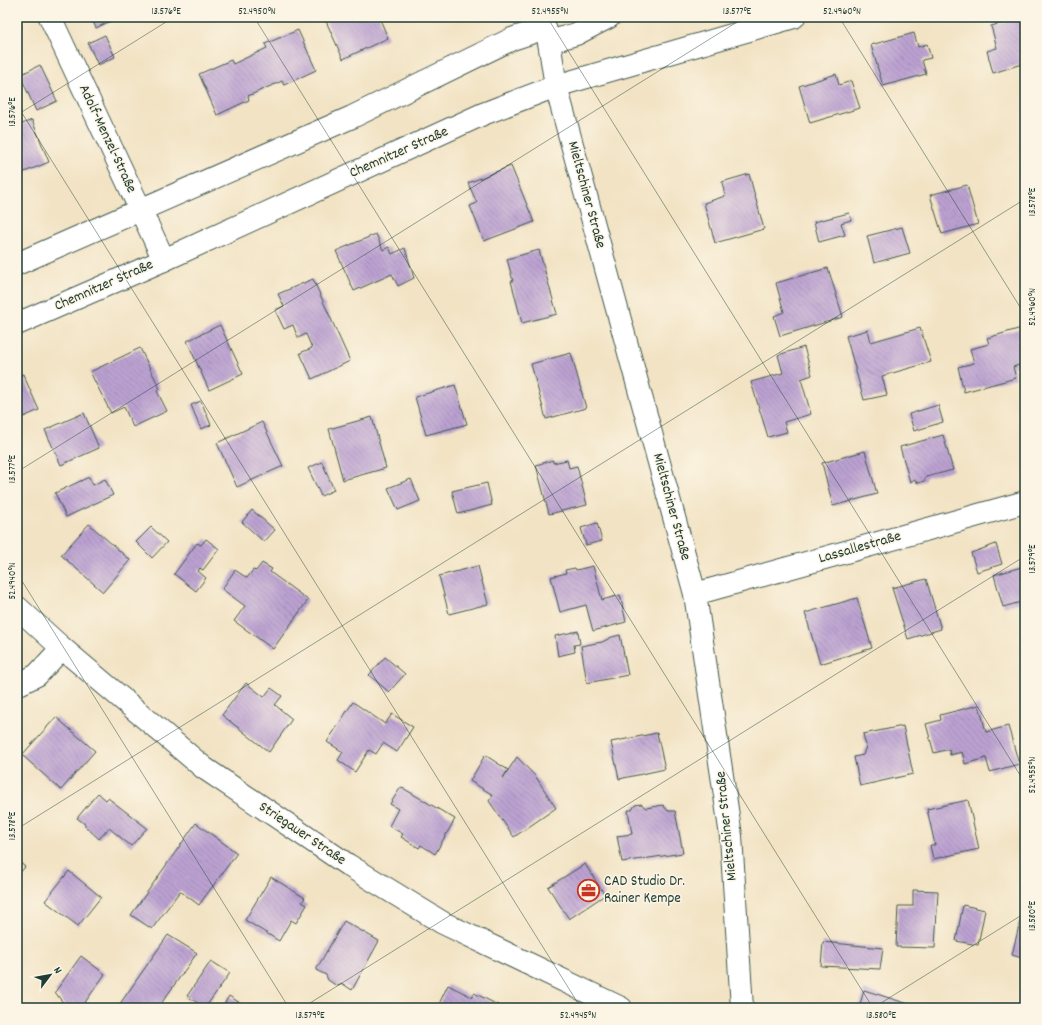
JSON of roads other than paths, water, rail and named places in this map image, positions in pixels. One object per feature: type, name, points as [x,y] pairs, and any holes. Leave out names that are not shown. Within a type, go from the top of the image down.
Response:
[{"type":"street","name":"Adolf-Menzel-Straße","points":[[50,17],[164,260]]},
{"type":"street","points":[[17,264],[352,117],[512,39],[546,29],[576,34],[609,17]]},
{"type":"street","name":"Chemnitzer Straße","points":[[17,324],[164,260],[484,114],[556,86],[794,17]]},
{"type":"street","name":"Mieltschiner Straße","points":[[546,29],[556,86],[695,594],[731,836],[742,1008]]},
{"type":"street","name":"Lassallestraße","points":[[695,594],[1025,502]]},
{"type":"street","name":"Striegauer Straße","points":[[17,607],[62,648],[204,768],[348,865],[443,923],[621,1008]]},
{"type":"street","points":[[17,685],[37,675],[62,648]]},
{"type":"place","name":"CAD Studio Dr. Rainer Kempe","points":[[588,891]]}]
